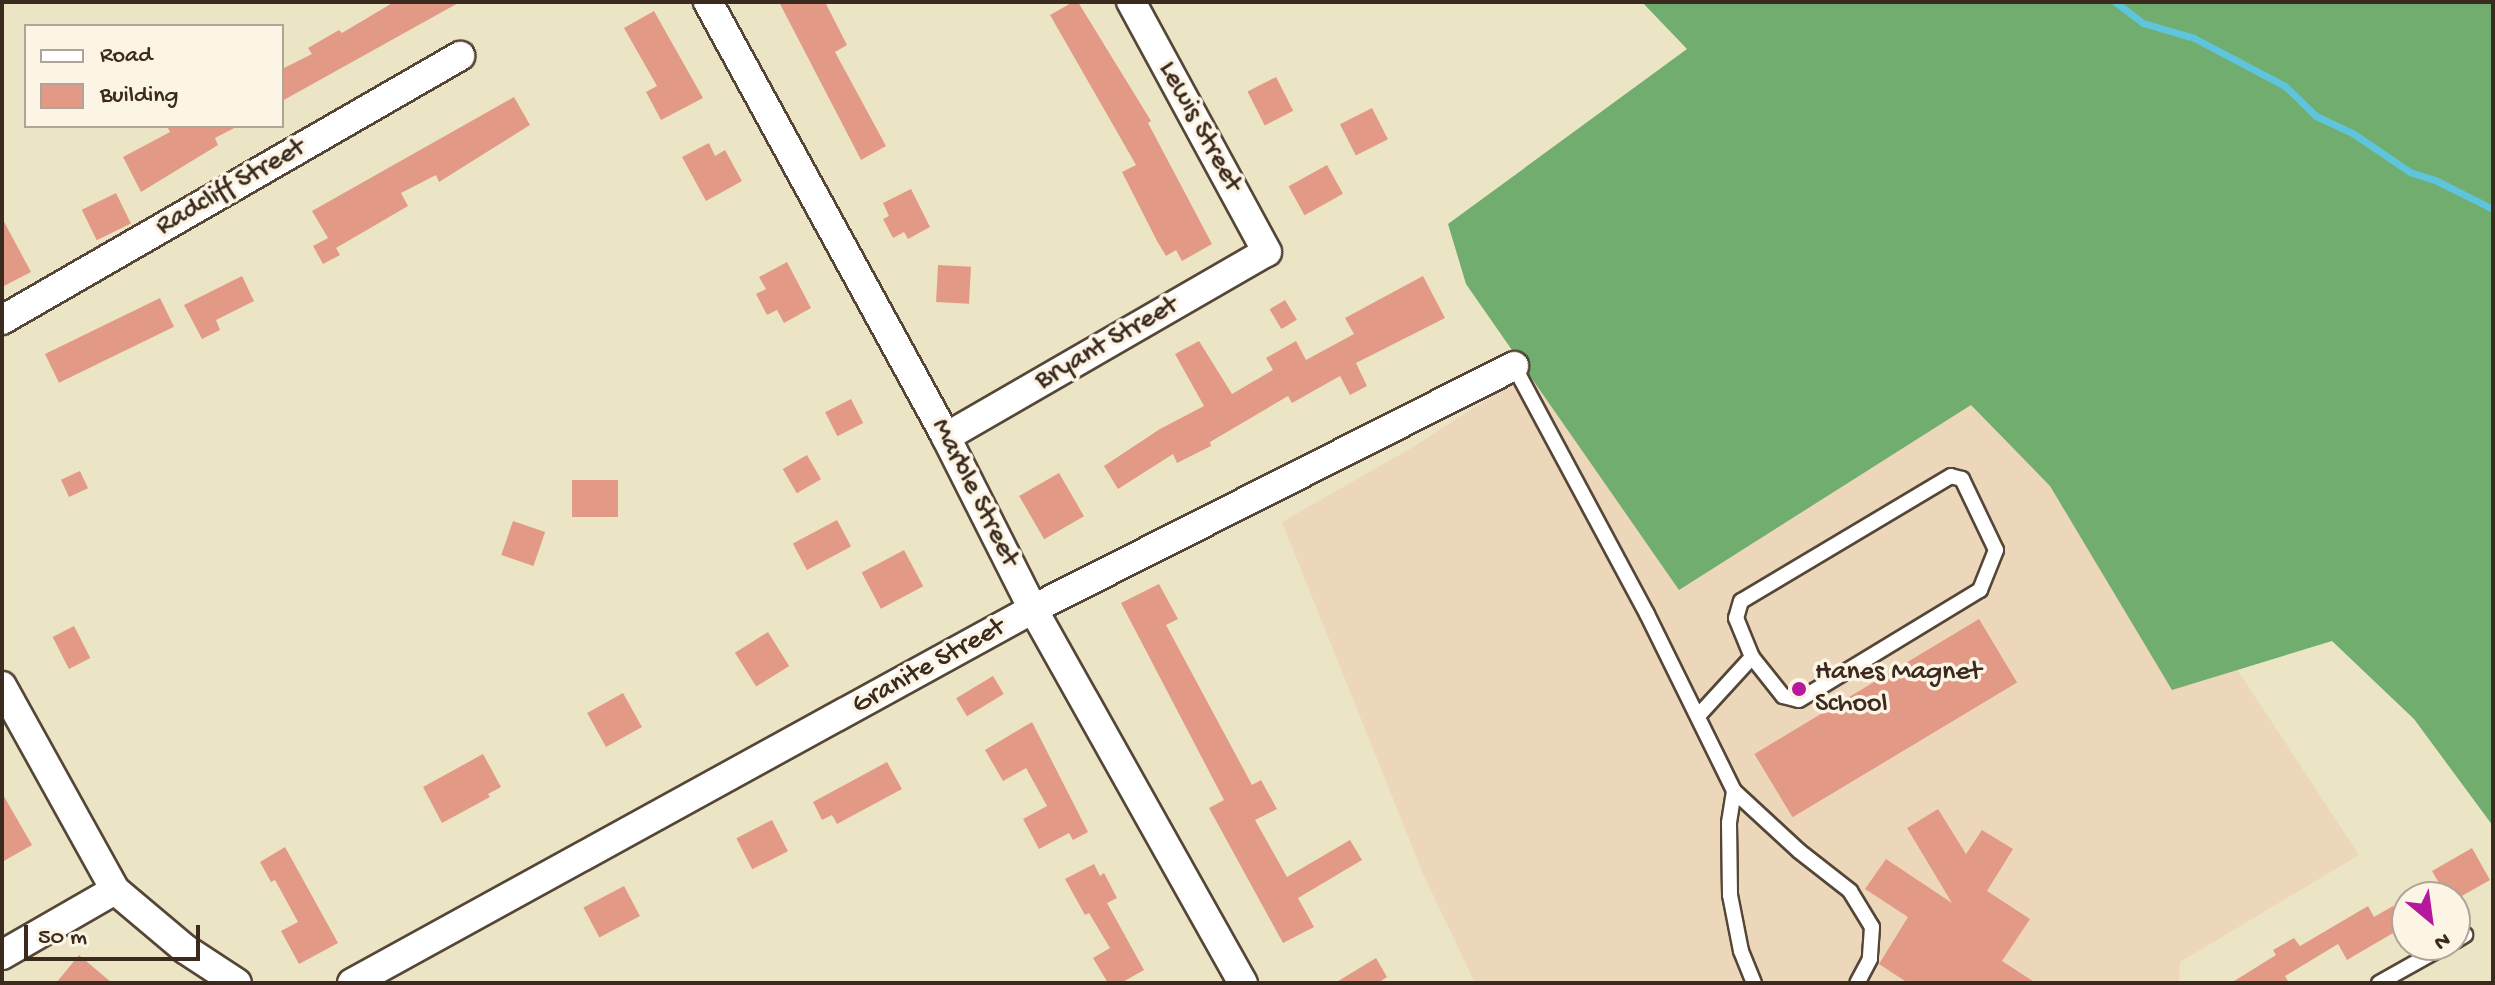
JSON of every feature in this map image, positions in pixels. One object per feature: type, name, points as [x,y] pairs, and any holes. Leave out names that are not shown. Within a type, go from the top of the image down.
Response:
[{"type":"street","name":"Marble Street","points":[[708,2],[946,437],[1033,609],[1243,983]]},
{"type":"street","name":"Lewis Street","points":[[1131,2],[1267,252]]},
{"type":"street","name":"Radcliff Street","points":[[2,320],[460,56]]},
{"type":"street","name":"Bryant Street","points":[[946,437],[1267,252]]},
{"type":"street","name":"Granite Street","points":[[352,983],[1033,609],[1514,366]]},
{"type":"street","points":[[2,686],[115,890],[185,949],[237,983]]},
{"type":"street","points":[[2,955],[115,890]]},
{"type":"lane","points":[[1514,366],[1698,716],[1734,791],[1799,851],[1850,891],[1872,927],[1870,959],[1857,983]]},
{"type":"lane","points":[[1951,476],[1962,479],[1996,550],[1980,590],[1799,700],[1783,696],[1752,657],[1736,618],[1741,601],[1951,476]]},
{"type":"lane","points":[[1698,716],[1752,657]]},
{"type":"lane","points":[[1734,791],[1729,823],[1730,895],[1741,951],[1754,983]]},
{"type":"lane","points":[[2379,983],[2418,961]]},
{"type":"shaded area","name":"Hanes Magnet School","points":[[1894,137],[2041,370],[2359,855],[2180,962],[2179,983],[1475,983],[1424,876],[1282,522],[1413,447]]},
{"type":"green space","points":[[1642,2],[2493,2],[2493,826],[2414,719],[2332,641],[2172,690],[2050,486],[1971,405],[1679,590],[1466,284],[1448,224],[1687,49]]},
{"type":"building","points":[[394,2],[460,2],[284,100],[284,68],[312,54],[308,48],[339,30],[342,33]]},
{"type":"building","points":[[779,2],[825,2],[847,45],[835,52],[886,146],[861,160]]},
{"type":"building","points":[[1078,2],[1151,121],[1148,123],[1212,244],[1182,261],[1176,250],[1166,256],[1157,241],[1122,172],[1136,165],[1050,15]]},
{"type":"building","points":[[654,11],[703,98],[661,120],[646,92],[657,86],[624,28]]},
{"type":"building","points":[[1276,77],[1293,111],[1265,125],[1247,92]]},
{"type":"building","points":[[514,97],[530,125],[439,182],[436,175],[401,193],[408,206],[336,248],[340,255],[323,264],[313,246],[328,238],[312,211]]},
{"type":"building","points":[[1372,108],[1388,139],[1356,156],[1340,124]]},
{"type":"building","points":[[168,128],[234,128],[215,138],[218,145],[141,192],[123,157],[170,132]]},
{"type":"building","points":[[709,143],[715,156],[725,150],[742,181],[706,201],[682,157]]},
{"type":"building","points":[[1327,165],[1343,194],[1305,215],[1289,186]]},
{"type":"building","points":[[911,189],[930,227],[908,239],[904,232],[893,238],[883,219],[889,216],[883,203]]},
{"type":"building","points":[[116,193],[131,224],[97,240],[82,210]]},
{"type":"building","points":[[2,218],[31,272],[2,287]]},
{"type":"building","points":[[787,262],[811,308],[784,323],[777,310],[767,315],[756,294],[766,289],[759,277]]},
{"type":"building","points":[[938,265],[971,267],[969,304],[936,302]]},
{"type":"building","points":[[242,276],[254,301],[216,320],[220,330],[202,339],[184,305]]},
{"type":"building","points":[[1423,276],[1445,318],[1356,363],[1367,386],[1350,395],[1340,376],[1292,403],[1288,396],[1210,442],[1211,446],[1177,463],[1173,454],[1118,489],[1104,466],[1160,429],[1204,406],[1175,354],[1199,341],[1232,394],[1273,370],[1266,358],[1296,341],[1306,360],[1354,334],[1345,318]]},
{"type":"building","points":[[160,298],[174,327],[59,383],[45,354]]},
{"type":"building","points":[[1285,300],[1297,320],[1281,329],[1270,309]]},
{"type":"building","points":[[851,399],[863,423],[837,436],[825,412]]},
{"type":"building","points":[[807,455],[821,479],[797,493],[783,469]]},
{"type":"building","points":[[80,471],[88,488],[69,497],[61,480]]},
{"type":"building","points":[[1059,473],[1084,516],[1044,539],[1019,496]]},
{"type":"building","points":[[572,480],[618,480],[618,517],[572,517]]},
{"type":"building","points":[[837,520],[851,546],[807,570],[793,543]]},
{"type":"building","points":[[513,521],[545,532],[533,566],[501,555]]},
{"type":"building","points":[[904,550],[923,586],[881,609],[862,573]]},
{"type":"building","points":[[1159,584],[1178,619],[1166,625],[1252,785],[1261,780],[1277,809],[1255,820],[1287,877],[1350,840],[1362,860],[1298,898],[1314,927],[1283,943],[1209,808],[1224,800],[1121,603]]},
{"type":"building","points":[[1979,619],[2017,682],[1793,817],[1754,754]]},
{"type":"building","points":[[74,626],[90,658],[69,669],[53,637]]},
{"type":"building","points":[[768,632],[789,666],[756,687],[735,653]]},
{"type":"building","points":[[993,676],[1004,694],[967,716],[956,698]]},
{"type":"building","points":[[623,693],[642,727],[606,747],[587,713]]},
{"type":"building","points":[[1032,722],[1088,832],[1073,840],[1069,833],[1039,849],[1023,819],[1047,806],[1026,768],[1003,781],[985,750]]},
{"type":"building","points":[[483,754],[501,787],[488,794],[490,797],[442,823],[423,787]]},
{"type":"building","points":[[887,762],[902,789],[837,824],[832,815],[822,820],[813,802]]},
{"type":"building","points":[[2,793],[32,845],[2,862]]},
{"type":"building","points":[[1938,809],[1966,854],[1982,830],[2013,849],[1987,891],[2030,919],[2002,961],[2036,983],[1908,983],[1879,964],[1908,917],[1865,889],[1886,859],[1952,903],[1907,828]]},
{"type":"building","points":[[772,820],[788,851],[752,869],[736,838]]},
{"type":"building","points":[[285,847],[338,943],[299,964],[281,931],[298,922],[275,880],[271,882],[260,862]]},
{"type":"building","points":[[2472,848],[2490,880],[2471,891],[2471,881],[2438,881],[2432,871]]},
{"type":"building","points":[[1094,864],[1100,876],[1104,873],[1117,898],[1107,903],[1144,970],[1121,983],[1108,983],[1093,958],[1110,948],[1089,913],[1085,915],[1065,879]]},
{"type":"building","points":[[624,886],[640,916],[599,938],[583,908]]},
{"type":"building","points":[[2368,906],[2374,917],[2391,907],[2391,934],[2347,960],[2338,944],[2285,976],[2289,983],[2231,983],[2276,955],[2273,950],[2294,938],[2300,946]]},
{"type":"building","points":[[79,955],[112,983],[56,983]]},
{"type":"building","points":[[1376,958],[1387,977],[1378,983],[1335,983]]},
{"type":"waterway","points":[[2115,2],[2143,23],[2194,38],[2285,86],[2316,116],[2354,134],[2410,172],[2437,181],[2493,209]]},
{"type":"place","name":"Hanes Magnet School","points":[[1799,689]]}]
